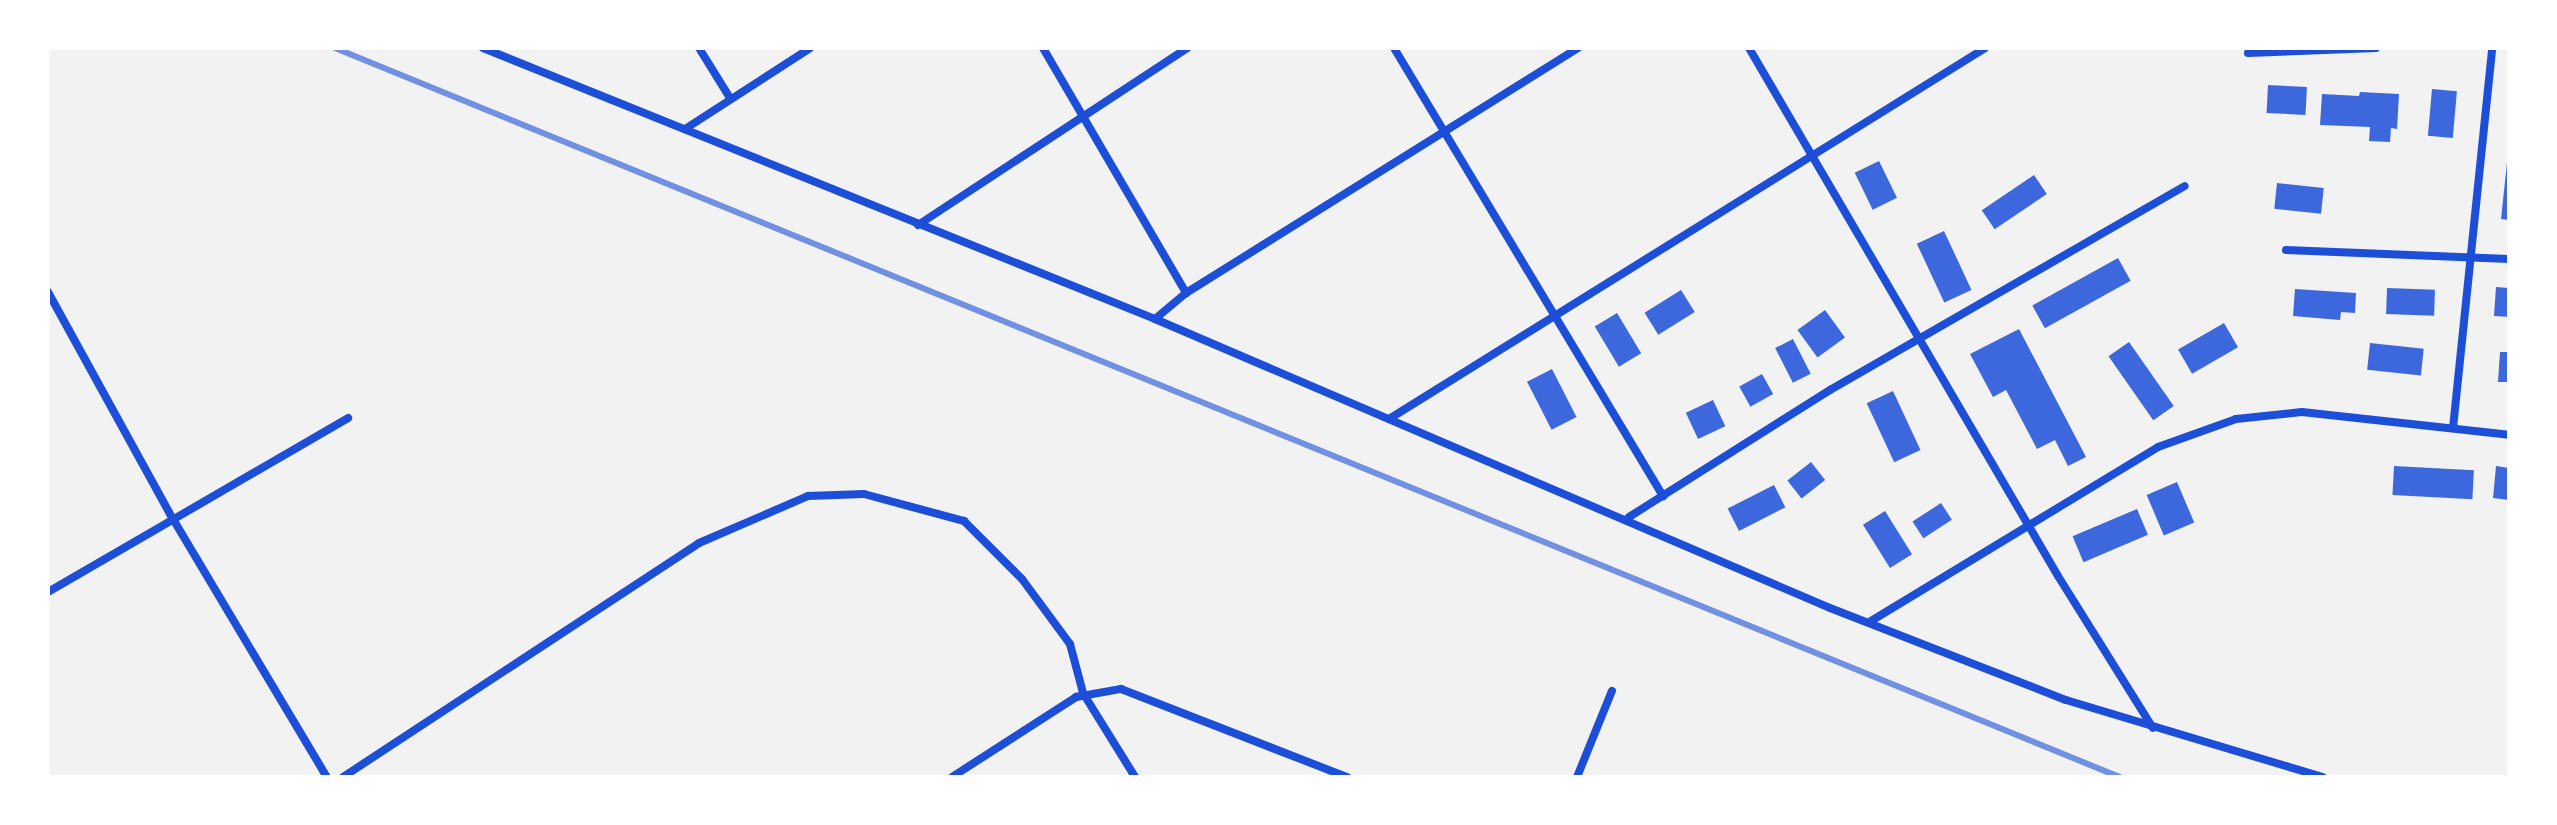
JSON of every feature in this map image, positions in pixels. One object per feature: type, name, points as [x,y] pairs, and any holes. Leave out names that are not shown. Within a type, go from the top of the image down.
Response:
[{"type":"street","points":[[483,48],[1155,319],[1629,517],[1830,608],[1871,621],[2023,683],[2154,729],[2323,777]]},
{"type":"street","points":[[699,48],[730,98]]},
{"type":"street","points":[[685,129],[810,48]]},
{"type":"street","points":[[1043,48],[1186,293]]},
{"type":"street","points":[[918,225],[1187,48]]},
{"type":"street","points":[[1394,48],[1663,496]]},
{"type":"street","points":[[1155,319],[1186,293],[1578,48]]},
{"type":"street","points":[[1749,48],[2154,729]]},
{"type":"street","points":[[1389,419],[1985,48]]},
{"type":"street","points":[[2248,53],[2376,48]]},
{"type":"street","points":[[2453,428],[2492,48]]},
{"type":"street","points":[[1629,517],[1919,338],[2185,186]]},
{"type":"street","points":[[2286,250],[2509,259]]},
{"type":"street","points":[[48,292],[173,519],[327,777]]},
{"type":"street","points":[[1871,621],[2158,447],[2236,419],[2302,412],[2509,435]]},
{"type":"street","points":[[48,592],[348,418]]},
{"type":"street","points":[[343,777],[699,543],[808,496],[864,494],[964,521],[1022,579],[1070,644],[1083,693],[1135,777]]},
{"type":"street","points":[[952,777],[1083,693],[1121,689],[1347,777]]},
{"type":"street","points":[[1577,777],[1612,691]]},
{"type":"building","points":[[2268,85],[2307,87],[2305,115],[2267,113]]},
{"type":"building","points":[[2432,89],[2457,91],[2453,138],[2428,136]]},
{"type":"building","points":[[2360,92],[2399,94],[2397,129],[2391,128],[2390,142],[2369,141],[2370,127],[2320,125],[2322,94],[2359,96]]},
{"type":"building","points":[[1879,161],[1897,198],[1873,210],[1855,173]]},
{"type":"building","points":[[2509,163],[2509,220],[2501,219]]},
{"type":"building","points":[[2034,175],[2047,194],[1995,229],[1982,210]]},
{"type":"building","points":[[2277,183],[2324,188],[2321,214],[2274,209]]},
{"type":"building","points":[[1944,231],[1971,290],[1944,303],[1917,244]]},
{"type":"building","points":[[2118,258],[2131,281],[2045,328],[2032,306]]},
{"type":"building","points":[[2496,287],[2509,288],[2507,317],[2494,316]]},
{"type":"building","points":[[2387,288],[2435,290],[2434,316],[2386,314]]},
{"type":"building","points":[[2295,289],[2356,293],[2355,313],[2341,312],[2340,320],[2293,316]]},
{"type":"building","points":[[1681,290],[1695,312],[1658,335],[1645,313]]},
{"type":"building","points":[[1825,310],[1845,338],[1817,357],[1797,330]]},
{"type":"building","points":[[1617,313],[1641,353],[1619,367],[1595,326]]},
{"type":"building","points":[[2224,323],[2238,347],[2192,374],[2178,350]]},
{"type":"building","points":[[2019,329],[2086,457],[2068,466],[2055,440],[2037,449],[2006,390],[1993,397],[1970,354]]},
{"type":"building","points":[[1793,339],[1811,374],[1793,383],[1775,348]]},
{"type":"building","points":[[2129,342],[2174,406],[2153,420],[2109,356]]},
{"type":"building","points":[[2370,343],[2424,349],[2421,375],[2367,370]]},
{"type":"building","points":[[2500,352],[2509,352],[2509,382],[2498,382]]},
{"type":"building","points":[[1552,369],[1577,417],[1552,430],[1527,382]]},
{"type":"building","points":[[1762,374],[1773,394],[1750,407],[1739,387]]},
{"type":"building","points":[[1893,391],[1920,450],[1894,462],[1867,403]]},
{"type":"building","points":[[1713,400],[1725,426],[1698,439],[1686,413]]},
{"type":"building","points":[[1811,462],[1825,480],[1802,499],[1787,480]]},
{"type":"building","points":[[2394,466],[2474,470],[2472,499],[2392,495]]},
{"type":"building","points":[[2496,466],[2509,468],[2509,500],[2493,498]]},
{"type":"building","points":[[2177,482],[2194,523],[2164,535],[2147,495]]},
{"type":"building","points":[[1774,485],[1785,507],[1739,531],[1728,509]]},
{"type":"building","points":[[1941,503],[1952,520],[1923,538],[1912,522]]},
{"type":"building","points":[[2137,509],[2148,535],[2084,562],[2073,536]]},
{"type":"building","points":[[1885,511],[1912,554],[1890,568],[1863,525]]},
{"type":"railway","points":[[335,48],[2120,777]]}]
